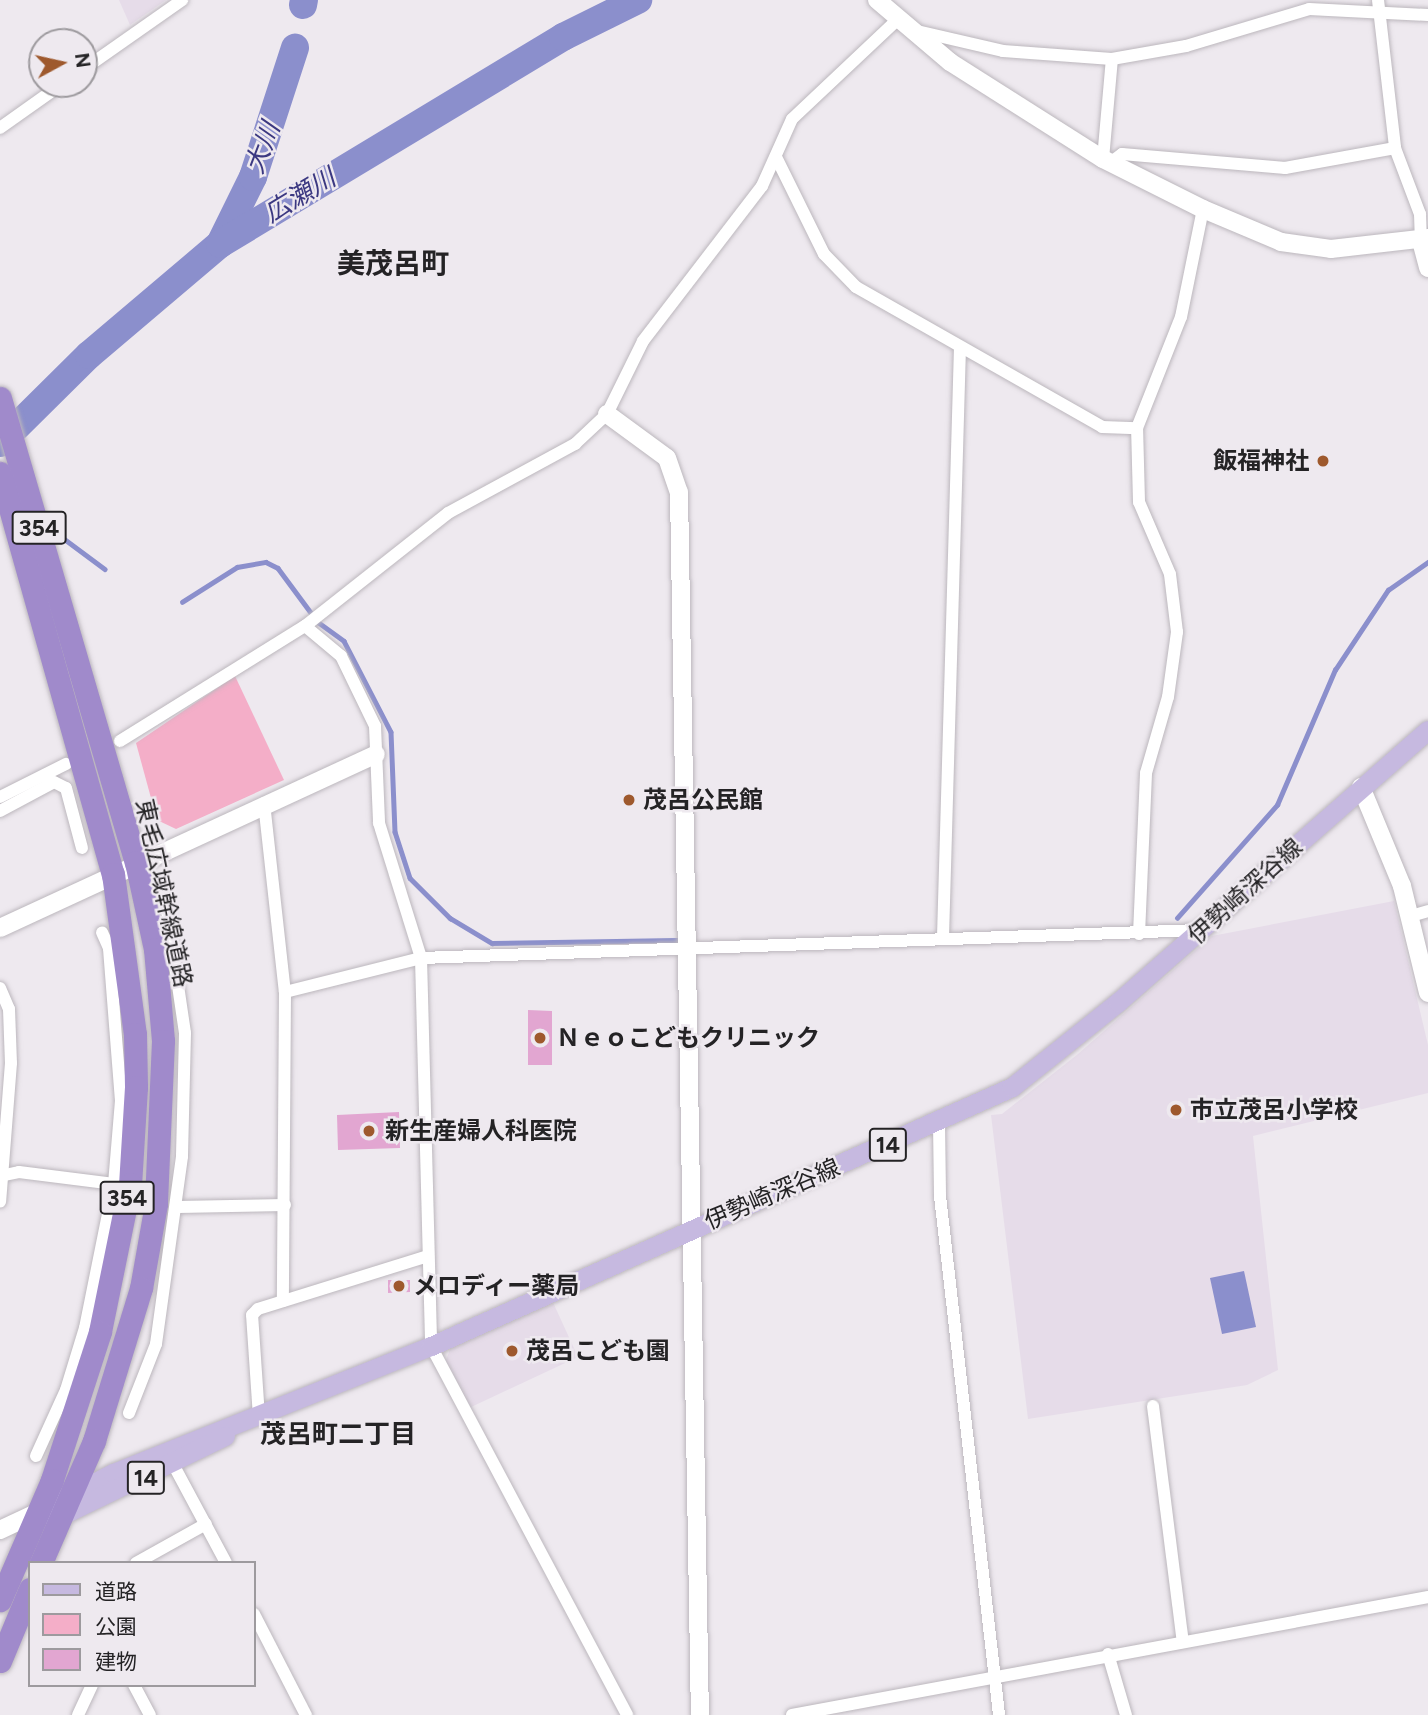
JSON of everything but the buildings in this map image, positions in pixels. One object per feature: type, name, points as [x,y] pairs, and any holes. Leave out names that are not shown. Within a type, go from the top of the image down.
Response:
[{"type":"highway","name":"東毛広域幹線道路","points":[[0,398],[136,862],[155,949],[163,1096],[156,1204],[141,1288],[107,1404],[72,1494],[42,1561]]},
{"type":"highway","name":"東毛広域幹線道路","points":[[0,473],[113,874],[135,1034],[128,1094],[130,1184],[116,1268],[71,1415],[33,1521],[0,1600]]},
{"type":"highway","points":[[0,1661],[28,1594]]},
{"type":"main road","name":"伊勢崎深谷線","points":[[33,1521],[61,1516],[173,1464],[260,1417],[431,1346],[693,1227],[939,1123],[1044,1065],[1202,930],[1428,730]]},
{"type":"main road","name":"伊勢崎深谷線","points":[[33,1521],[72,1494],[208,1432],[260,1417]]},
{"type":"street","points":[[98,59],[182,0]]},
{"type":"street","points":[[1378,0],[1395,148],[1420,214],[1428,268]]},
{"type":"street","points":[[892,14],[1003,51],[1112,59],[1208,41],[1308,9],[1380,15],[1428,15]]},
{"type":"street","points":[[120,741],[312,620],[448,513],[575,444],[607,414],[643,341],[777,159],[792,119],[807,100],[892,14]]},
{"type":"street","points":[[892,14],[1107,161],[1203,209],[1281,242],[1331,248],[1425,240]]},
{"type":"street","points":[[1107,161],[1112,59]]},
{"type":"street","points":[[0,128],[42,98]]},
{"type":"street","points":[[1107,161],[1122,154],[1285,168],[1395,148]]},
{"type":"street","points":[[777,159],[824,254],[856,286],[960,348],[1102,426],[1136,428]]},
{"type":"street","points":[[1139,934],[1146,773],[1168,698],[1177,632],[1170,574],[1139,502],[1136,428],[1181,317],[1203,209]]},
{"type":"street","points":[[943,936],[960,348]]},
{"type":"street","points":[[607,414],[662,453],[676,474],[679,492],[700,1715]]},
{"type":"street","points":[[312,620],[341,656],[375,726],[379,823],[421,958],[431,1346],[627,1715]]},
{"type":"street","points":[[0,928],[136,862],[376,754]]},
{"type":"street","points":[[0,797],[66,764]]},
{"type":"street","points":[[0,811],[54,782],[66,788],[82,848]]},
{"type":"street","points":[[1361,787],[1420,913],[1428,993]]},
{"type":"street","points":[[264,803],[285,992],[283,1301]]},
{"type":"street","points":[[129,1413],[156,1344],[178,1207],[185,1097],[179,981],[166,905]]},
{"type":"street","points":[[285,992],[421,958],[688,949],[943,936],[1139,934],[1202,930]]},
{"type":"street","points":[[36,1456],[66,1391],[100,1271],[128,1094],[109,948],[102,932]]},
{"type":"street","points":[[155,949],[179,981]]},
{"type":"street","points":[[0,988],[9,1009],[0,1202]]},
{"type":"street","points":[[939,1123],[940,1196],[999,1715]]},
{"type":"street","points":[[3,1175],[114,1184]]},
{"type":"street","points":[[178,1207],[285,1205]]},
{"type":"street","points":[[260,1417],[252,1315],[283,1301],[428,1256]]},
{"type":"street","points":[[141,1288],[170,1257]]},
{"type":"street","points":[[66,1391],[71,1415]]},
{"type":"street","points":[[1153,1406],[1183,1642]]},
{"type":"street","points":[[173,1464],[225,1561]]},
{"type":"street","points":[[0,1530],[33,1521]]},
{"type":"street","points":[[0,1544],[33,1521]]},
{"type":"street","points":[[139,1561],[206,1524]]},
{"type":"street","points":[[792,1715],[1108,1654],[1428,1597]]},
{"type":"street","points":[[256,1618],[304,1714]]},
{"type":"street","points":[[1108,1654],[1126,1715]]},
{"type":"street","points":[[78,1715],[91,1687]]},
{"type":"street","points":[[135,1687],[150,1715]]},
{"type":"shaded area","points":[[119,0],[166,0],[130,25]]},
{"type":"shaded area","points":[[1394,901],[1428,1045],[1428,1093],[1253,1136],[1278,1370],[1247,1385],[1028,1419],[991,1115],[1002,1114],[1078,1054],[1212,936]]},
{"type":"shaded area","name":"茂呂こども園","points":[[551,1298],[578,1357],[469,1408],[445,1363],[452,1344]]},
{"type":"green space","points":[[235,676],[284,780],[176,829],[157,820],[136,743]]},
{"type":"water","points":[[1244,1271],[1256,1327],[1222,1334],[1210,1278]]},
{"type":"waterway","name":"大川","points":[[303,5],[304,0]]},
{"type":"waterway","name":"広瀬川","points":[[0,443],[89,355],[220,244],[563,37],[638,0]]},
{"type":"waterway","name":"大川","points":[[220,244],[253,177],[295,48]]},
{"type":"waterway","points":[[47,526],[105,569]]},
{"type":"waterway","points":[[182,602],[237,567],[266,562],[278,568],[318,622],[344,641],[391,732],[395,832],[410,878],[450,918],[492,943],[677,940]]},
{"type":"waterway","points":[[1177,918],[1277,805],[1335,670],[1388,590],[1428,562]]},
{"type":"place","name":"飯福神社","points":[[1323,461]]},
{"type":"place","name":"茂呂公民館","points":[[629,800]]},
{"type":"place","name":"Ｎｅｏこどもクリニック","points":[[540,1038]]},
{"type":"place","name":"市立茂呂小学校","points":[[1176,1110]]},
{"type":"place","name":"新生産婦人科医院","points":[[369,1131]]},
{"type":"place","name":"メロディー薬局","points":[[399,1286]]},
{"type":"place","name":"茂呂こども園","points":[[512,1351]]},
{"type":"district","name":"美茂呂町","points":[[393,263]]},
{"type":"district","name":"茂呂町二丁目","points":[[338,1435]]}]
